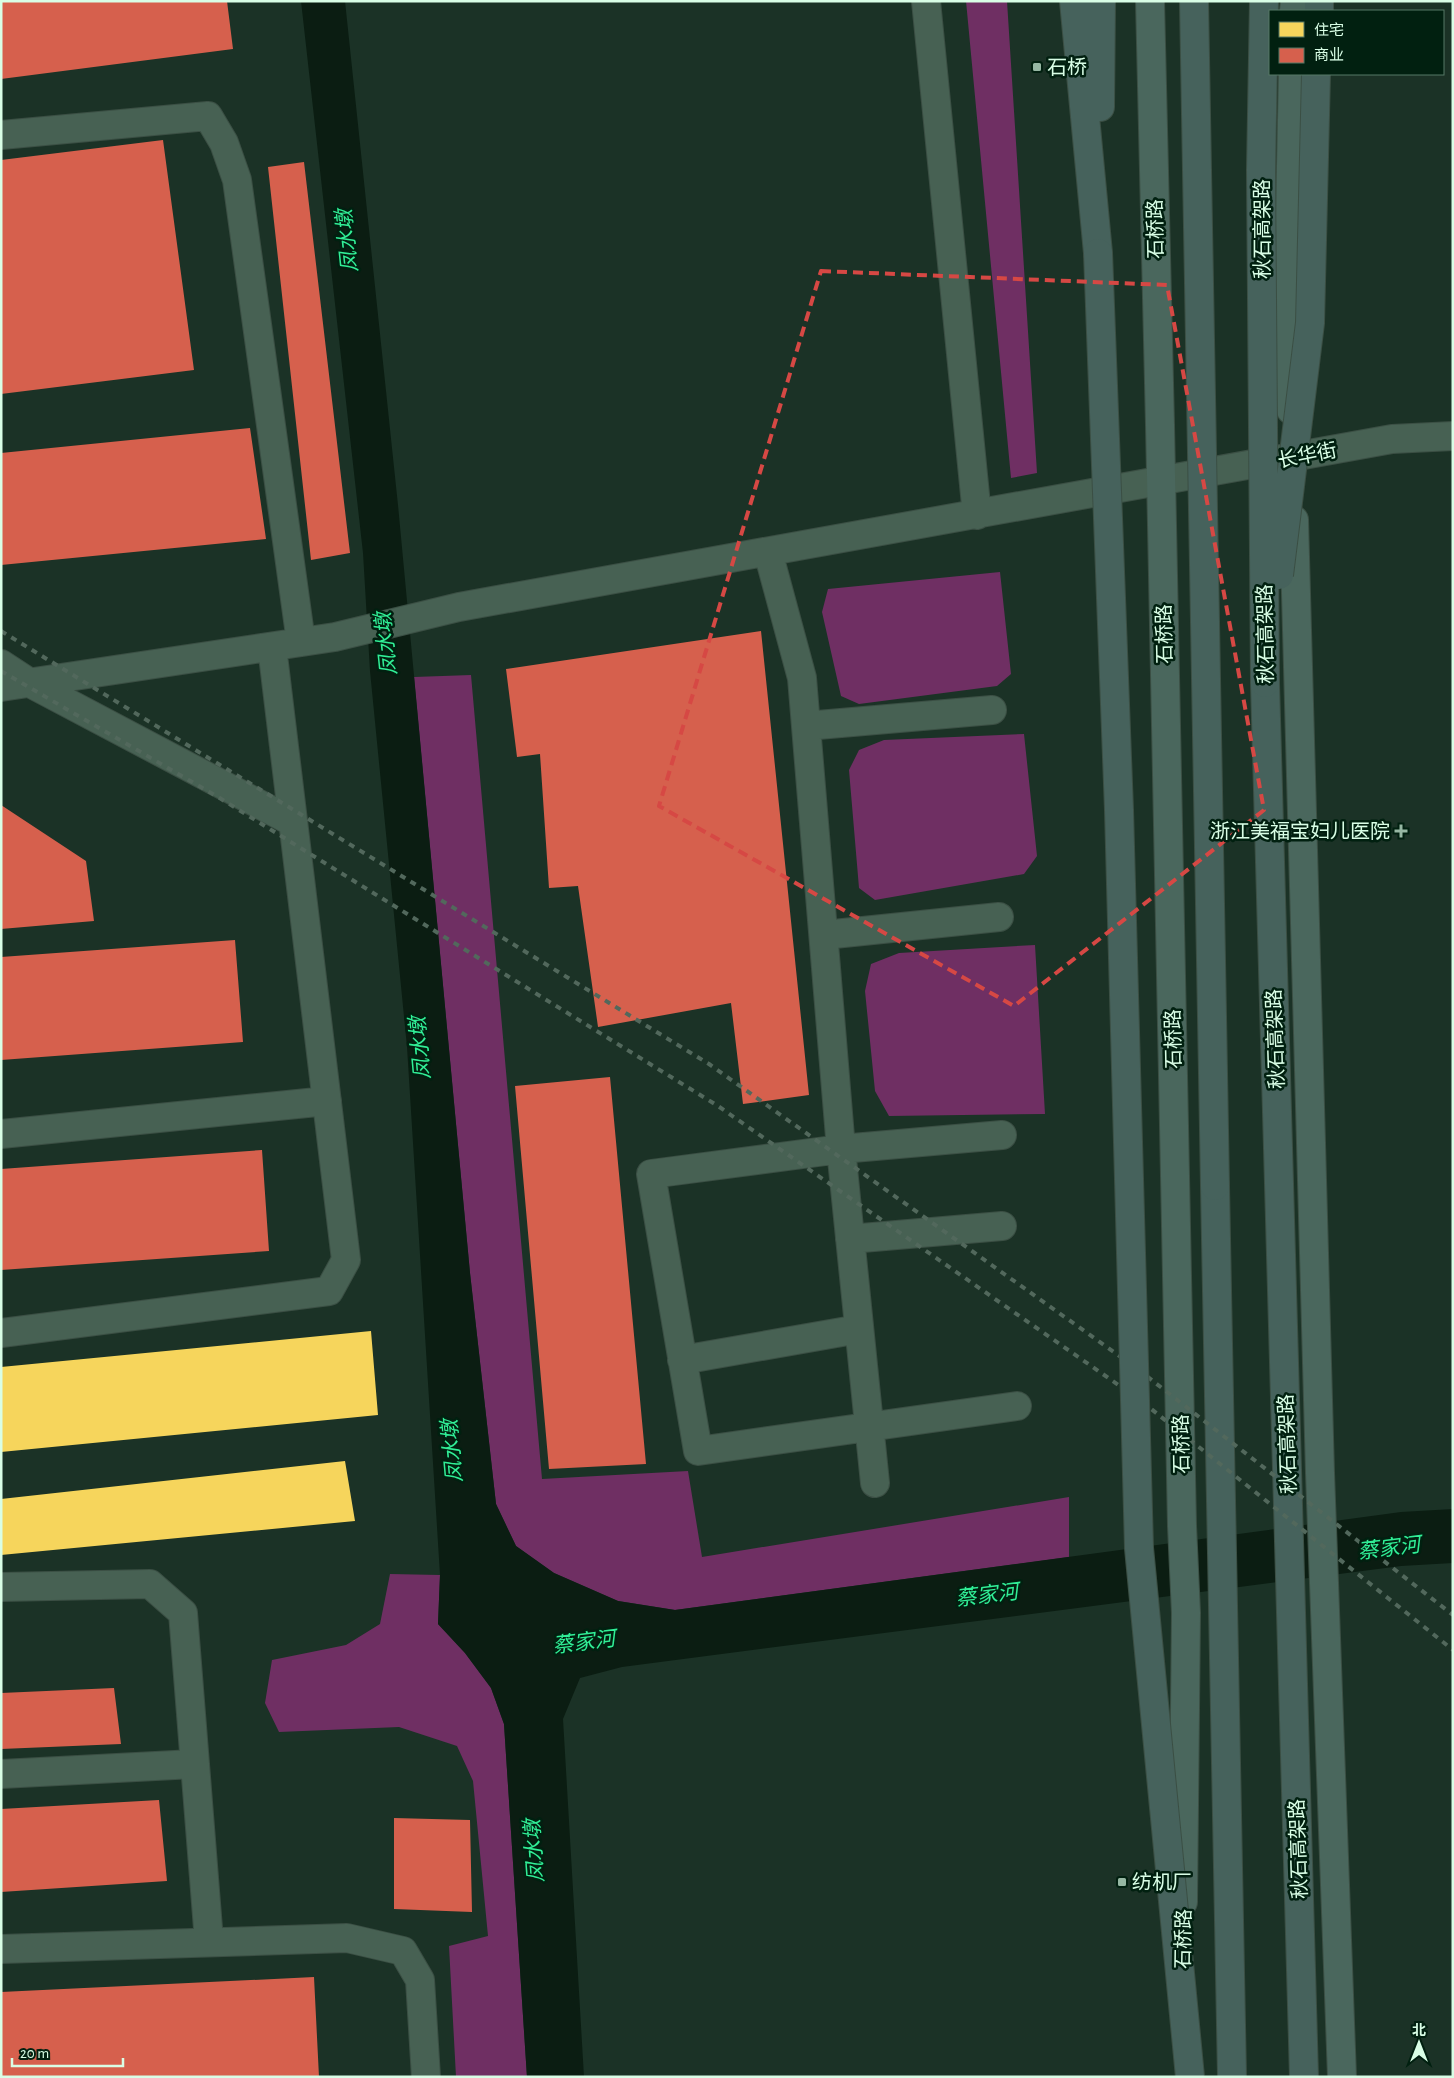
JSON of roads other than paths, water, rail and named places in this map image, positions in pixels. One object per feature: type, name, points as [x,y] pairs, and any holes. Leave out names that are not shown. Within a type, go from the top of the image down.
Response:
[{"type":"highway","points":[[1074,1],[1098,253]]},
{"type":"highway","points":[[1101,1],[1098,253],[1119,810],[1139,1548],[1190,2077]]},
{"type":"highway","points":[[1194,1],[1232,2077]]},
{"type":"highway","name":"秋石高架路","points":[[1264,1],[1262,180],[1265,683],[1304,2077]]},
{"type":"highway","points":[[1265,683],[1310,323],[1316,75]]},
{"type":"main road","name":"石桥路","points":[[1150,1],[1182,1526],[1186,1613],[1181,2077]]},
{"type":"main road","points":[[1293,75],[1288,305],[1320,1473],[1342,2077]]},
{"type":"street","points":[[926,1],[977,515]]},
{"type":"street","points":[[1,135],[208,116],[224,143],[236,180],[301,642]]},
{"type":"street","name":"长华街","points":[[1,687],[336,637],[459,607],[1161,482],[1392,438],[1453,436]]},
{"type":"street","points":[[768,552],[802,678],[841,1149],[875,1483]]},
{"type":"street","points":[[1,1333],[329,1291],[346,1260],[272,646]]},
{"type":"street","points":[[1,664],[30,683],[294,822]]},
{"type":"street","points":[[806,726],[992,710]]},
{"type":"street","points":[[824,935],[999,917]]},
{"type":"street","points":[[1,1134],[327,1101]]},
{"type":"street","points":[[1002,1136],[841,1149],[650,1174],[698,1451],[1017,1406]]},
{"type":"street","points":[[850,1239],[1002,1226]]},
{"type":"street","points":[[682,1360],[859,1329]]},
{"type":"street","points":[[1,1587],[150,1584],[183,1613],[209,1941]]},
{"type":"street","points":[[1,1774],[194,1764]]},
{"type":"street","points":[[1,1949],[347,1938],[403,1951],[420,1980],[426,2077]]},
{"type":"water","points":[[301,1],[345,1],[398,505],[470,1273],[496,1504],[516,1546],[554,1573],[618,1601],[675,1610],[1401,1512],[1453,1509],[1453,1563],[1401,1566],[622,1667],[580,1678],[563,1719],[584,2077],[527,2077],[504,1724],[491,1688],[465,1653],[438,1624],[440,1575],[407,1047],[370,671],[363,553]]},
{"type":"railway","points":[[1,631],[709,1064],[1135,1367],[1453,1615]]},
{"type":"railway","points":[[1,671],[218,797],[718,1106],[1140,1400],[1453,1650]]},
{"type":"place","name":"石桥","points":[[1037,67]]},
{"type":"place","name":"浙江美福宝妇儿医院","points":[[1401,831]]},
{"type":"place","name":"纺机厂","points":[[1122,1882]]},
{"type":"water label","name":"凤水墩","points":[[347,241]]},
{"type":"water label","name":"凤水墩","points":[[386,644]]},
{"type":"water label","name":"凤水墩","points":[[420,1048]]},
{"type":"water label","name":"凤水墩","points":[[452,1451]]},
{"type":"water label","name":"蔡家河","points":[[1389,1548]]},
{"type":"water label","name":"蔡家河","points":[[987,1595]]},
{"type":"water label","name":"蔡家河","points":[[584,1642]]},
{"type":"water label","name":"凤水墩","points":[[534,1851]]}]
